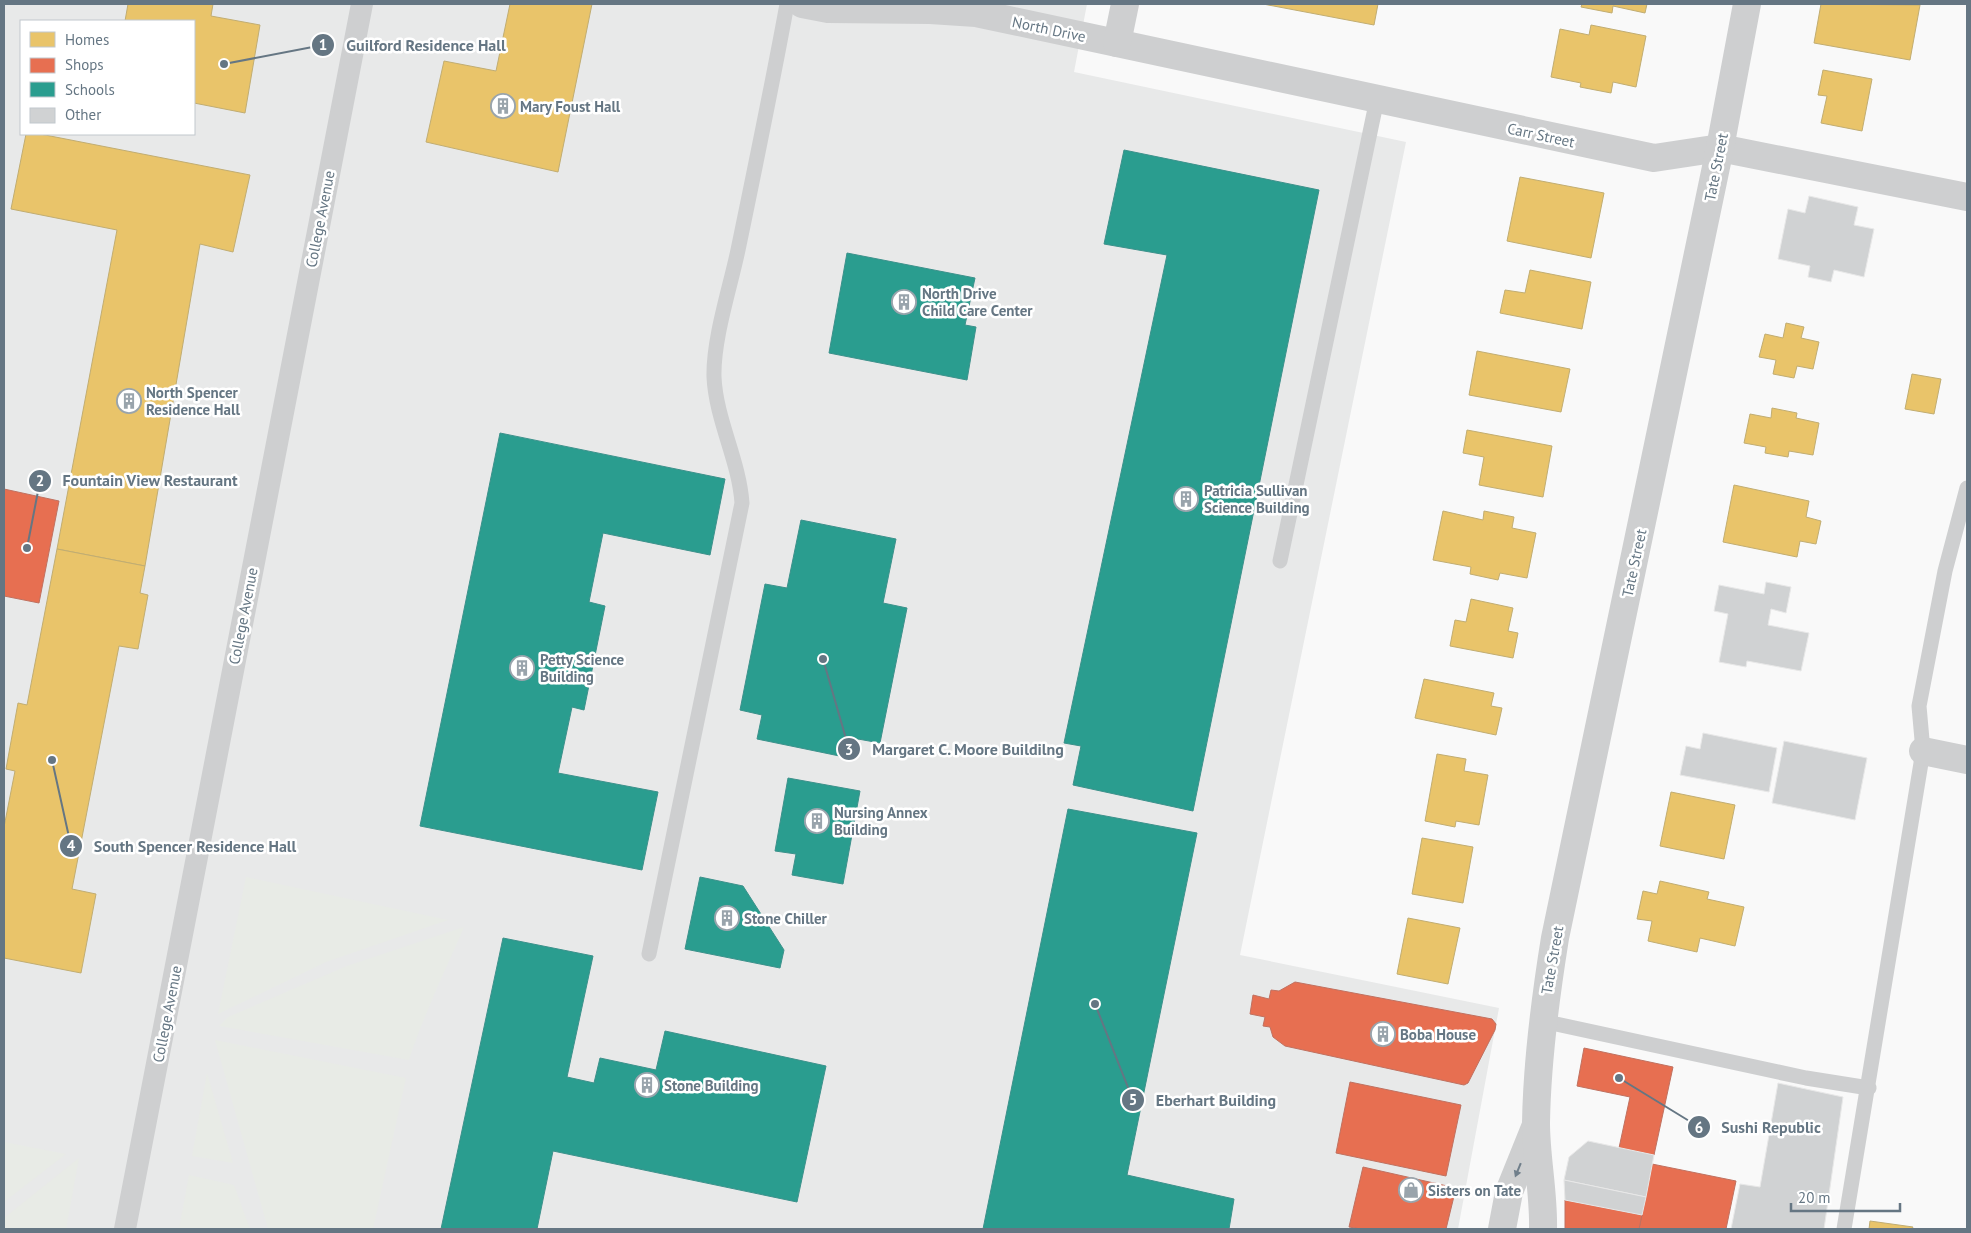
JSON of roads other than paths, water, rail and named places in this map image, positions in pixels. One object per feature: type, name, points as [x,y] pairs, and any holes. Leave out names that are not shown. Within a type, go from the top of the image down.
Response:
[{"type":"street","name":"College Avenue","points":[[125,1229],[362,4]]},
{"type":"street","name":"North Drive","points":[[802,4],[828,9],[930,10],[976,13],[1117,43]]},
{"type":"street","points":[[1117,43],[1125,4]]},
{"type":"street","name":"Tate Street","points":[[1542,1229],[1536,1125],[1542,1021],[1556,938],[1720,148],[1747,4]]},
{"type":"street","name":"Carr Street","points":[[1117,43],[1654,158],[1720,148],[1967,197]]},
{"type":"street","points":[[1923,751],[1967,760]]},
{"type":"street","name":"Tate Street","points":[[1502,1229],[1509,1192],[1536,1125]]},
{"type":"lane","points":[[649,954],[742,503],[740,481],[718,404],[714,376],[722,320],[771,91],[787,4]]},
{"type":"lane","points":[[1280,561],[1377,100]]},
{"type":"lane","points":[[1844,1229],[1869,1088],[1923,751],[1919,706],[1945,572],[1967,488]]},
{"type":"lane","points":[[1542,1021],[1806,1078],[1869,1088]]},
{"type":"place","name":"Guilford Residence Hall","points":[[224,64]]},
{"type":"place","name":"Mary Foust Hall","points":[[503,106]]},
{"type":"place","name":"North Drive Child Care Center","points":[[904,302]]},
{"type":"place","name":"North Spencer Residence Hall","points":[[129,401]]},
{"type":"place","name":"Patricia Sullivan Science Building","points":[[1186,499]]},
{"type":"place","name":"Fountain View Restaurant","points":[[27,548]]},
{"type":"place","name":"Margaret C. Moore Buildilng","points":[[823,659]]},
{"type":"place","name":"Petty Science Building","points":[[522,668]]},
{"type":"place","name":"South Spencer Residence Hall","points":[[52,760]]},
{"type":"place","name":"Nursing Annex Building","points":[[817,821]]},
{"type":"place","name":"Stone Chiller","points":[[727,918]]},
{"type":"place","name":"Eberhart Building","points":[[1095,1004]]},
{"type":"place","name":"Boba House","points":[[1383,1034]]},
{"type":"place","name":"Sushi Republic","points":[[1619,1078]]},
{"type":"place","name":"Stone Building","points":[[647,1085]]},
{"type":"place","name":"Sisters on Tate","points":[[1411,1190]]}]
